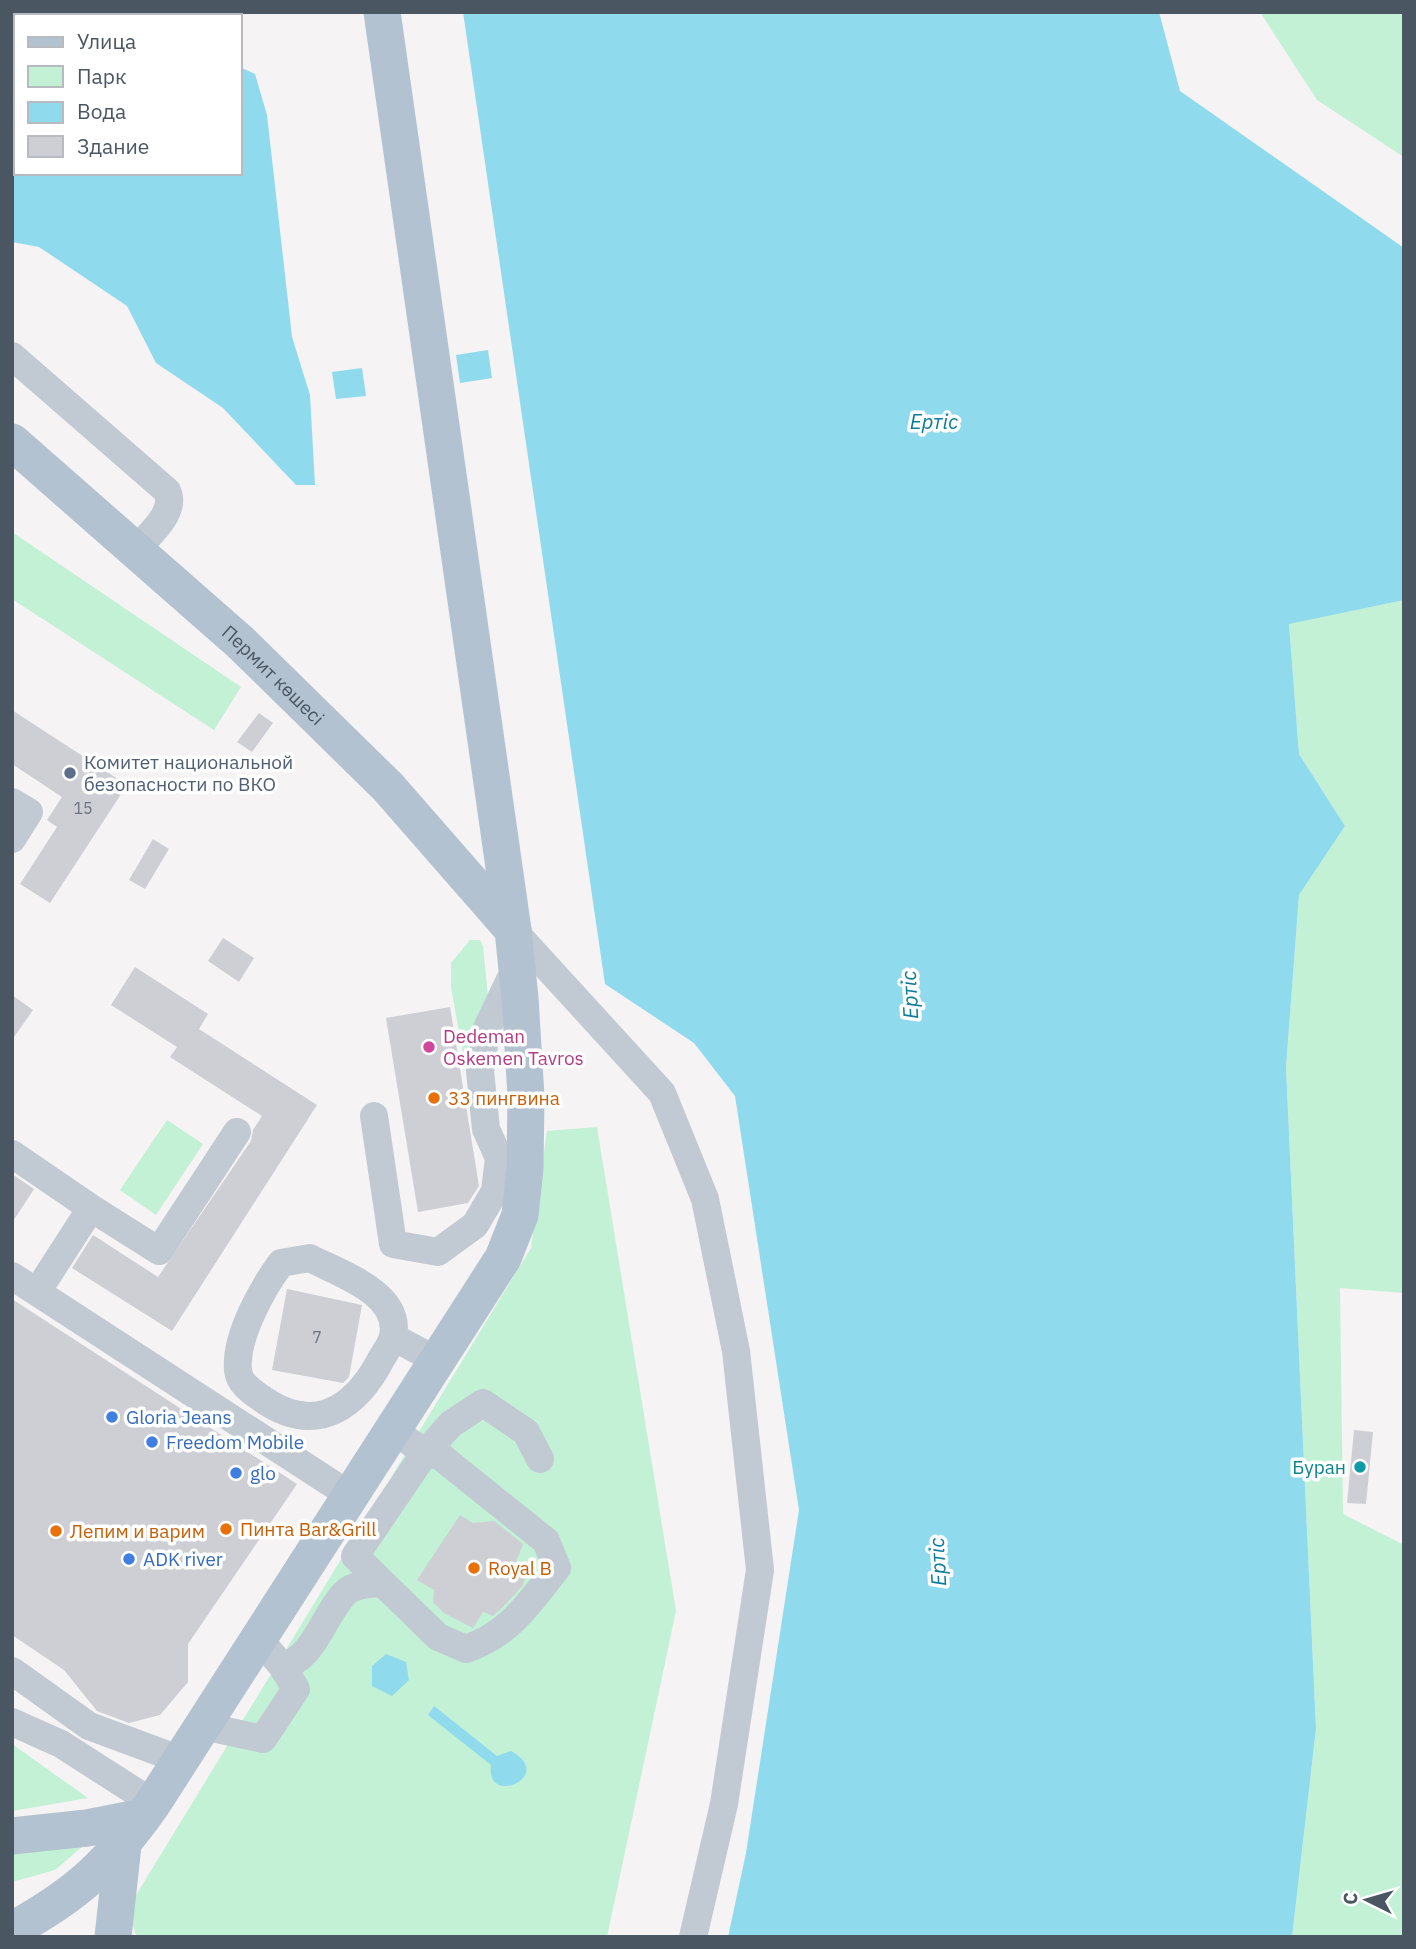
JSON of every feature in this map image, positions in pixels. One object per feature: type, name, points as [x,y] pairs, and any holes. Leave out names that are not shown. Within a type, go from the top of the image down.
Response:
[{"type":"main road","points":[[12,1933],[59,1904],[91,1878],[140,1822],[503,1258],[520,1215],[525,1168],[526,1096],[515,948],[382,12]]},
{"type":"main road","name":"Пермит көшесі","points":[[12,442],[240,642],[388,787],[441,849],[515,948]]},
{"type":"main road","points":[[441,849],[467,847],[486,835],[496,809]]},
{"type":"main road","points":[[12,1836],[140,1822]]},
{"type":"main road","points":[[113,1937],[140,1822]]},
{"type":"main road","points":[[12,1933],[22,1937]]},
{"type":"street","points":[[12,356],[167,491],[170,503],[168,511],[137,549]]},
{"type":"street","points":[[12,802],[29,812],[12,839]]},
{"type":"street","points":[[374,1116],[393,1244],[438,1252],[475,1225],[495,1191],[499,1158],[486,1129],[480,1071],[487,1028],[515,948],[662,1093],[705,1199],[736,1351],[760,1570],[724,1804],[693,1937]]},
{"type":"street","points":[[12,1154],[159,1251],[237,1132]]},
{"type":"street","points":[[37,1292],[91,1208]]},
{"type":"street","points":[[310,1258],[370,1289],[387,1309],[392,1322],[393,1337],[368,1383],[346,1405],[330,1413],[304,1416],[282,1412],[243,1383],[237,1370],[243,1331],[262,1290],[281,1263],[310,1258]]},
{"type":"street","points":[[12,1276],[351,1496]]},
{"type":"street","points":[[393,1337],[436,1360]]},
{"type":"street","points":[[355,1556],[425,1453],[451,1424],[482,1403],[526,1432],[540,1459]]},
{"type":"street","points":[[317,1549],[337,1548],[355,1556],[438,1637],[466,1649],[492,1640],[523,1611],[557,1567],[546,1541],[440,1456],[425,1453],[392,1429]]},
{"type":"street","points":[[282,1667],[301,1657],[345,1592],[360,1585],[381,1583]]},
{"type":"street","points":[[204,1726],[263,1739],[296,1689],[259,1639]]},
{"type":"street","points":[[12,1671],[89,1726],[181,1760]]},
{"type":"street","points":[[12,1722],[61,1744],[140,1822]]},
{"type":"green space","points":[[1260,12],[1404,12],[1404,157],[1317,100]]},
{"type":"green space","points":[[12,532],[241,687],[214,730],[12,599]]},
{"type":"green space","points":[[1404,600],[1404,1293],[1340,1288],[1343,1514],[1404,1545],[1404,1937],[1292,1937],[1316,1729],[1286,1067],[1299,895],[1345,826],[1299,754],[1289,623]]},
{"type":"green space","points":[[470,940],[480,940],[483,946],[489,1008],[464,1059],[451,987],[451,963]]},
{"type":"green space","points":[[167,1120],[203,1144],[156,1215],[120,1190]]},
{"type":"green space","points":[[597,1127],[676,1611],[607,1937],[137,1937],[127,1910],[531,1248],[547,1131]]},
{"type":"green space","points":[[12,1744],[88,1798],[12,1811]]},
{"type":"green space","points":[[92,1838],[55,1870],[12,1882],[12,1843]]},
{"type":"water","points":[[12,12],[130,14],[14,14],[14,175],[242,175],[242,68],[255,74],[267,115],[292,337],[310,395],[315,485],[296,485],[223,408],[156,363],[127,306],[39,247],[12,242]]},
{"type":"water","name":"Ертіс","points":[[463,12],[1159,12],[1180,91],[1404,248],[1404,600],[1289,624],[1299,754],[1345,826],[1299,895],[1286,1067],[1316,1729],[1292,1937],[728,1937],[746,1853],[799,1510],[735,1096],[694,1043],[605,984]]},
{"type":"water","points":[[488,350],[492,378],[460,383],[456,355]]},
{"type":"water","points":[[362,368],[366,396],[336,399],[332,372]]},
{"type":"water","points":[[386,1654],[406,1662],[409,1680],[392,1696],[372,1686],[372,1666]]},
{"type":"water","points":[[434,1706],[497,1756],[511,1751],[523,1761],[526,1770],[523,1778],[516,1784],[498,1784],[492,1778],[491,1765],[428,1715]]},
{"type":"building","points":[[12,710],[127,785],[50,903],[20,884],[57,827],[47,820],[62,797],[12,764]]},
{"type":"building","points":[[259,713],[273,723],[252,752],[237,742]]},
{"type":"building","points":[[153,839],[169,849],[145,889],[129,880]]},
{"type":"building","points":[[223,938],[254,958],[239,982],[208,961]]},
{"type":"building","points":[[135,967],[208,1014],[199,1029],[317,1105],[172,1331],[72,1268],[93,1235],[158,1277],[251,1141],[253,1130],[262,1116],[170,1057],[177,1047],[111,1005]]},
{"type":"building","points":[[12,995],[33,1010],[12,1040]]},
{"type":"building","points":[[450,1007],[479,1186],[468,1203],[418,1212],[386,1018]]},
{"type":"building","points":[[12,1174],[34,1189],[12,1223]]},
{"type":"building","points":[[287,1289],[362,1305],[349,1377],[343,1383],[272,1370]]},
{"type":"building","name":"ADK river","points":[[12,1299],[297,1484],[188,1644],[188,1682],[160,1715],[129,1723],[97,1711],[64,1670],[12,1635]]},
{"type":"building","name":"Буран","points":[[1354,1430],[1373,1432],[1366,1504],[1347,1503]]},
{"type":"building","name":"Royal B","points":[[460,1515],[473,1523],[494,1521],[523,1544],[516,1562],[527,1574],[523,1585],[506,1604],[493,1616],[483,1612],[473,1628],[444,1613],[433,1602],[434,1590],[417,1580]]},
{"type":"place","name":"Комитет национальной безопасности по ВКО","points":[[70,773]]},
{"type":"place","name":"Dedeman Oskemen Tavros","points":[[429,1047]]},
{"type":"place","name":"33 пингвина","points":[[434,1098]]},
{"type":"place","name":"Gloria Jeans","points":[[112,1417]]},
{"type":"place","name":"Freedom Mobile","points":[[152,1442]]},
{"type":"place","name":"Буран","points":[[1360,1467]]},
{"type":"place","name":"glo","points":[[236,1473]]},
{"type":"place","name":"Пинта Bar&Grill","points":[[226,1529]]},
{"type":"place","name":"Лепим и варим","points":[[56,1531]]},
{"type":"place","name":"ADK river","points":[[129,1559]]},
{"type":"place","name":"Royal B","points":[[474,1568]]}]
